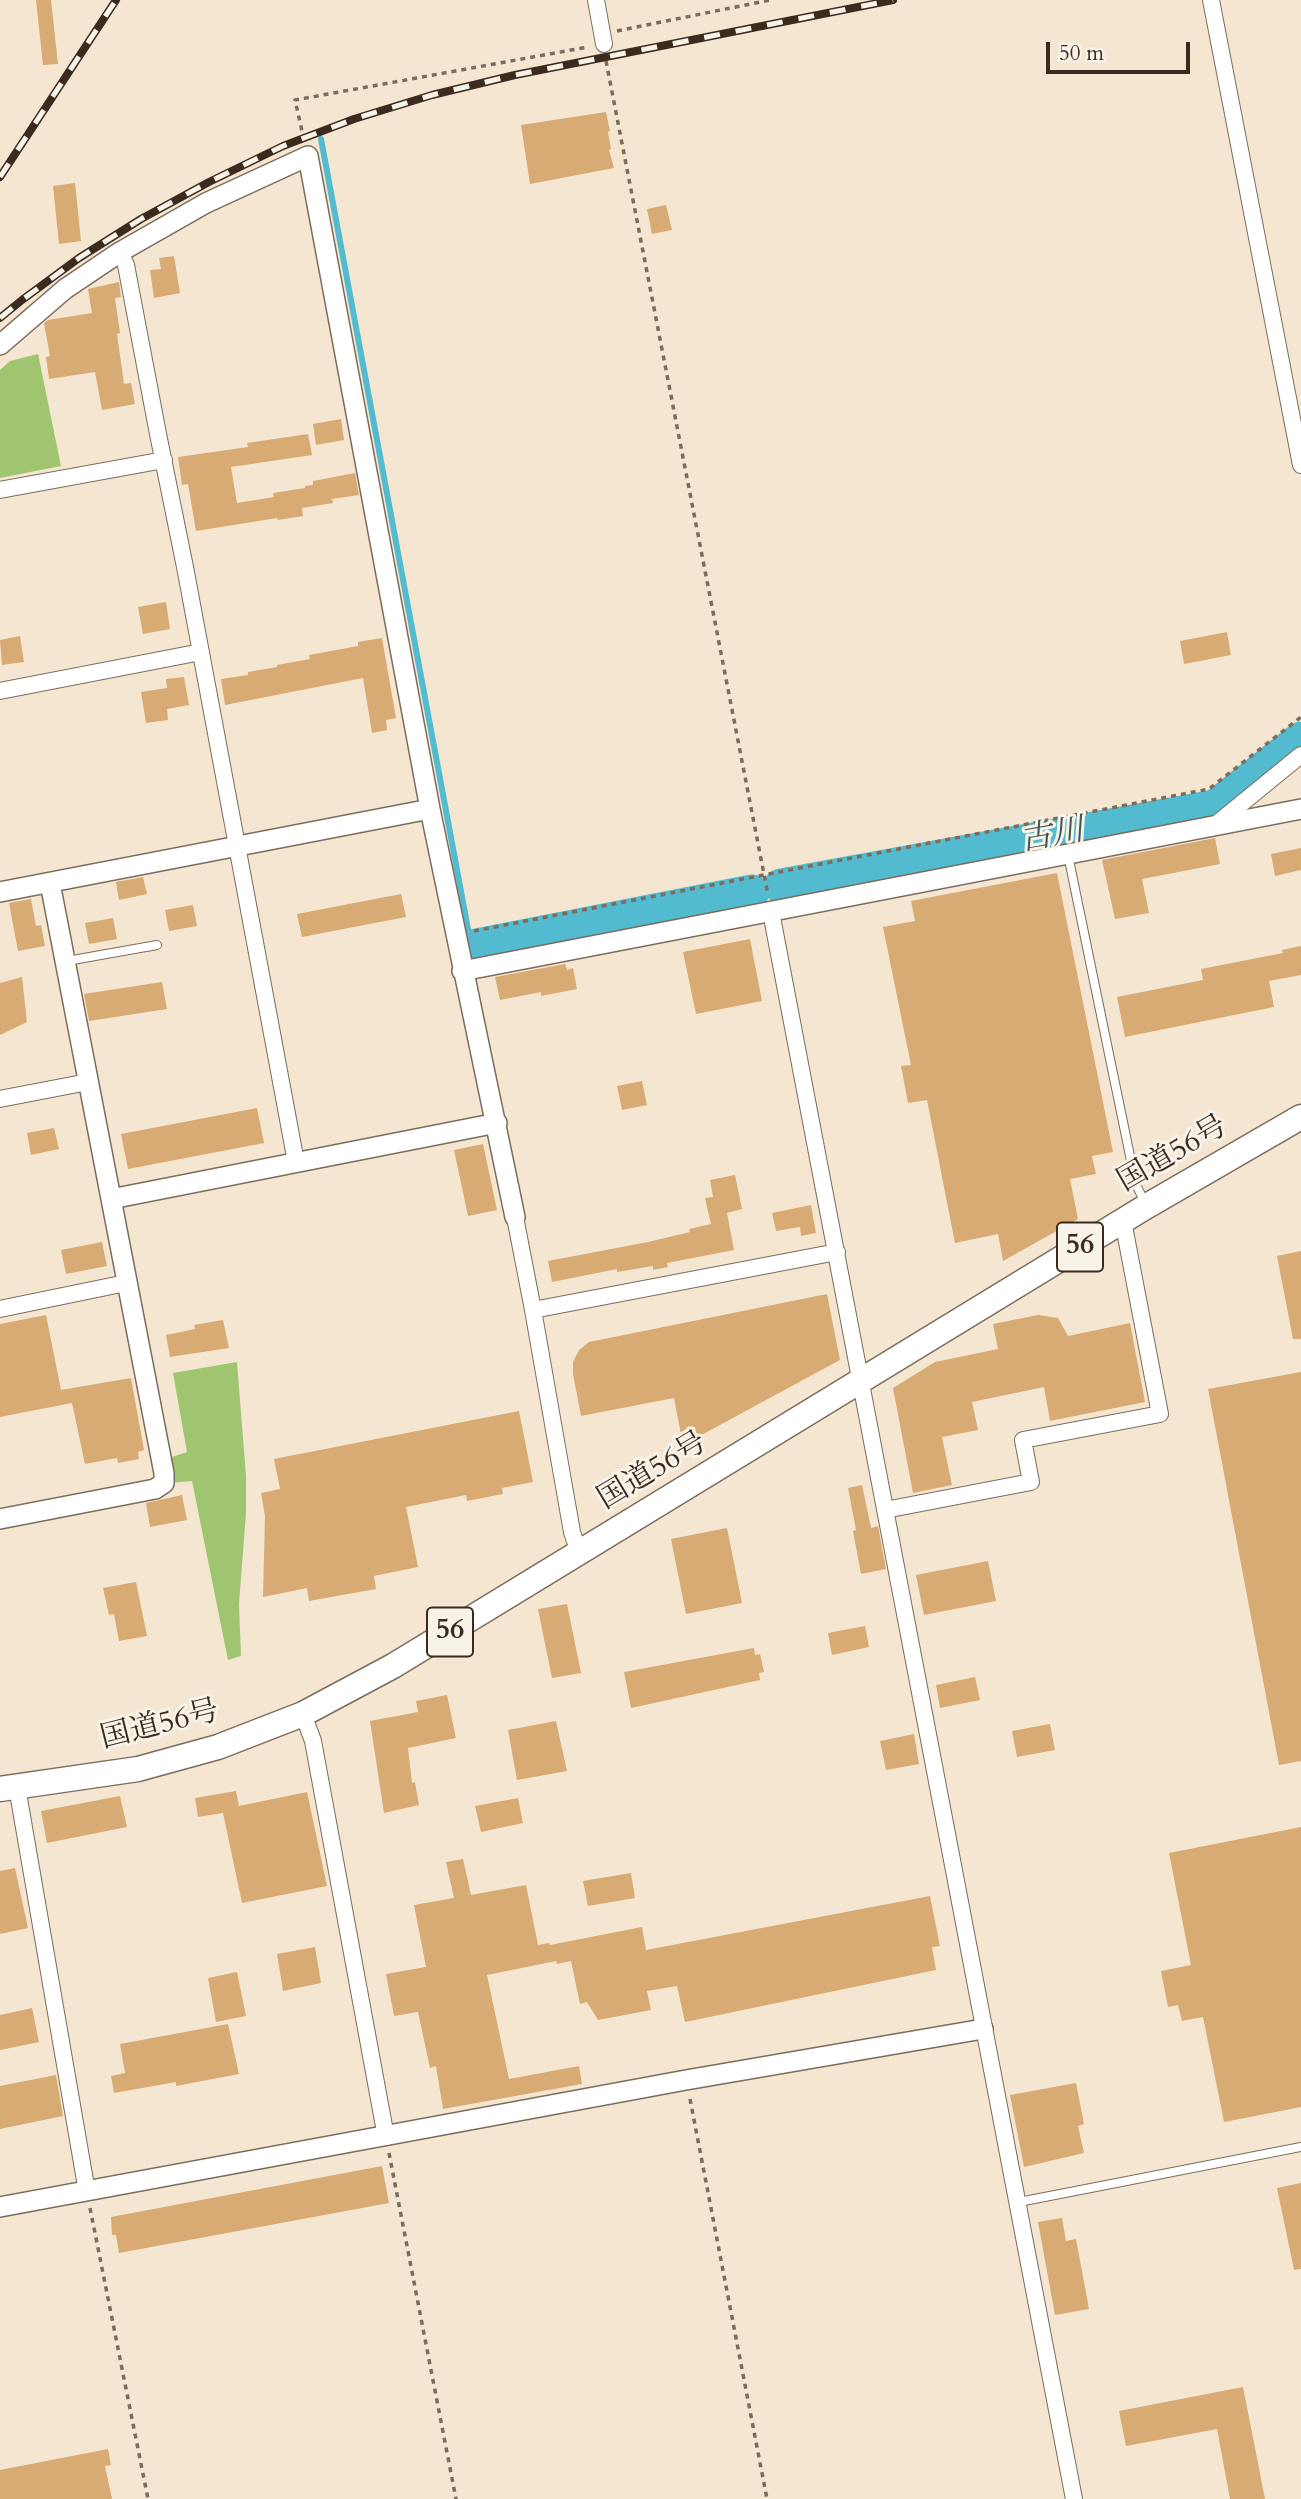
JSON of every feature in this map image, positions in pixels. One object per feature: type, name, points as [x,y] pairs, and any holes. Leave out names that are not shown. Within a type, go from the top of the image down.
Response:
[{"type":"highway","name":"国道56号","points":[[9,1788],[138,1769],[218,1747],[303,1714],[393,1666],[1147,1206],[1301,1117]]},
{"type":"street","points":[[596,0],[603,39]]},
{"type":"street","points":[[1211,0],[1301,465]]},
{"type":"street","points":[[0,345],[65,289],[120,252],[205,203],[308,156],[430,809],[462,971],[497,1123],[572,1532],[579,1553]]},
{"type":"street","points":[[120,252],[126,265],[164,460],[296,1162]]},
{"type":"street","points":[[0,490],[164,460]]},
{"type":"street","points":[[0,691],[201,652]]},
{"type":"street","points":[[1214,826],[1301,755]]},
{"type":"street","points":[[0,892],[430,809]]},
{"type":"street","points":[[462,971],[1301,809]]},
{"type":"street","points":[[0,1519],[155,1489],[164,1483],[50,883]]},
{"type":"street","points":[[771,912],[1074,2499]]},
{"type":"street","points":[[0,1099],[88,1082]]},
{"type":"street","points":[[111,1199],[497,1123]]},
{"type":"street","points":[[885,1510],[1031,1482],[1023,1440],[1160,1414],[1123,1221]]},
{"type":"street","points":[[533,1310],[837,1252]]},
{"type":"street","points":[[0,1309],[126,1283]]},
{"type":"street","points":[[303,1714],[313,1741],[386,2137]]},
{"type":"street","points":[[9,1788],[87,2192]]},
{"type":"street","points":[[0,2207],[686,2080],[983,2029]]},
{"type":"lane","points":[[1068,854],[1136,1185],[1147,1206]]},
{"type":"lane","points":[[66,961],[157,945]]},
{"type":"lane","points":[[1019,2202],[1301,2147]]},
{"type":"path","points":[[308,156],[295,100],[603,39],[769,0]]},
{"type":"path","points":[[603,39],[771,912]]},
{"type":"path","points":[[481,931],[1209,789],[1301,717]]},
{"type":"path","points":[[686,2080],[767,2499]]},
{"type":"path","points":[[386,2137],[456,2499]]},
{"type":"path","points":[[87,2192],[148,2499]]},
{"type":"green space","points":[[38,354],[61,466],[0,478],[0,370],[10,361]]},
{"type":"green space","points":[[237,1362],[246,1476],[246,1513],[239,1604],[241,1656],[228,1660],[192,1481],[169,1483],[169,1458],[187,1452],[173,1373]]},
{"type":"building","points":[[36,0],[51,0],[58,64],[43,65]]},
{"type":"building","points":[[606,112],[610,131],[609,150],[614,168],[530,184],[521,125]]},
{"type":"building","points":[[75,183],[81,241],[59,244],[53,186]]},
{"type":"building","points":[[666,205],[672,230],[652,234],[647,209]]},
{"type":"building","points":[[174,256],[180,293],[154,298],[150,270],[161,269],[159,258]]},
{"type":"building","points":[[119,282],[121,297],[115,298],[120,333],[117,334],[124,384],[131,383],[135,404],[102,410],[95,372],[49,379],[46,357],[50,356],[44,323],[48,320],[92,313],[88,289]]},
{"type":"building","points":[[341,419],[344,440],[316,445],[313,424]]},
{"type":"building","points":[[308,434],[312,455],[231,467],[237,503],[274,497],[273,493],[305,488],[313,485],[313,481],[355,473],[359,495],[332,499],[333,503],[302,508],[303,516],[196,531],[188,484],[182,485],[178,457],[248,447],[247,443]]},
{"type":"building","points":[[166,602],[170,629],[143,634],[138,607]]},
{"type":"building","points":[[1227,632],[1231,655],[1184,664],[1180,641]]},
{"type":"building","points":[[20,636],[24,662],[2,665],[0,640]]},
{"type":"building","points":[[382,638],[396,718],[386,720],[387,730],[372,733],[363,678],[225,705],[221,679],[248,675],[248,672],[310,659],[309,655],[358,646],[358,642]]},
{"type":"building","points":[[184,677],[189,705],[167,709],[168,720],[146,723],[141,692],[167,688],[166,679]]},
{"type":"building","points":[[1215,838],[1220,864],[1142,879],[1149,913],[1115,919],[1102,860]]},
{"type":"building","points":[[1301,848],[1301,870],[1275,876],[1271,854]]},
{"type":"building","points":[[1057,873],[1113,1152],[1092,1156],[1096,1174],[1070,1179],[1078,1219],[1003,1261],[998,1234],[955,1243],[927,1100],[908,1103],[901,1066],[911,1065],[883,927],[915,921],[911,901]]},
{"type":"building","points":[[143,877],[147,894],[119,900],[116,882]]},
{"type":"building","points":[[401,894],[406,917],[302,937],[297,914]]},
{"type":"building","points":[[31,899],[36,926],[41,925],[45,946],[18,951],[9,903]]},
{"type":"building","points":[[193,905],[197,926],[169,931],[165,910]]},
{"type":"building","points":[[113,918],[117,939],[89,944],[85,923]]},
{"type":"building","points":[[750,939],[762,1001],[696,1014],[683,952]]},
{"type":"building","points":[[1301,946],[1301,975],[1269,981],[1274,1007],[1125,1037],[1117,997],[1203,980],[1201,969],[1283,953],[1282,950]]},
{"type":"building","points":[[565,964],[567,970],[573,968],[577,989],[541,996],[541,992],[500,1000],[495,977]]},
{"type":"building","points":[[22,977],[27,1022],[0,1035],[0,983]]},
{"type":"building","points":[[162,982],[167,1009],[89,1021],[84,994]]},
{"type":"building","points":[[642,1081],[647,1105],[622,1110],[617,1086]]},
{"type":"building","points":[[257,1108],[264,1143],[128,1169],[121,1134]]},
{"type":"building","points":[[54,1128],[59,1149],[31,1155],[27,1133]]},
{"type":"building","points":[[483,1144],[497,1210],[468,1216],[454,1150]]},
{"type":"building","points":[[735,1175],[742,1209],[727,1213],[734,1250],[667,1263],[668,1267],[653,1270],[653,1266],[617,1272],[617,1269],[552,1282],[548,1261],[648,1242],[711,1224],[705,1198],[713,1197],[710,1180]]},
{"type":"building","points":[[811,1205],[816,1233],[801,1236],[800,1227],[776,1231],[772,1213]]},
{"type":"building","points":[[102,1242],[107,1266],[66,1274],[61,1250]]},
{"type":"building","points":[[1301,1251],[1301,1339],[1293,1339],[1277,1256]]},
{"type":"building","points":[[827,1294],[840,1360],[683,1445],[674,1398],[581,1416],[573,1362],[579,1350],[589,1342]]},
{"type":"building","points":[[46,1315],[61,1390],[131,1378],[144,1450],[138,1452],[139,1459],[118,1463],[117,1458],[85,1464],[72,1403],[0,1417],[0,1324]]},
{"type":"building","points":[[1038,1315],[1058,1318],[1068,1336],[1130,1323],[1145,1402],[1050,1421],[1044,1387],[972,1402],[978,1430],[942,1437],[952,1485],[913,1493],[893,1388],[935,1362],[998,1349],[993,1324]]},
{"type":"building","points":[[223,1320],[229,1348],[170,1357],[166,1335],[195,1329],[194,1325]]},
{"type":"building","points":[[1301,1372],[1301,1761],[1279,1765],[1208,1389]]},
{"type":"building","points":[[519,1411],[533,1482],[502,1488],[503,1494],[467,1501],[466,1495],[406,1507],[418,1567],[374,1576],[376,1589],[309,1601],[307,1588],[263,1597],[265,1516],[261,1493],[280,1489],[274,1459]]},
{"type":"building","points":[[862,1485],[871,1528],[878,1526],[886,1569],[861,1574],[848,1488]]},
{"type":"building","points":[[182,1495],[187,1520],[150,1527],[146,1503]]},
{"type":"building","points":[[727,1528],[742,1603],[686,1614],[671,1539]]},
{"type":"building","points":[[988,1561],[996,1601],[924,1615],[916,1575]]},
{"type":"building","points":[[136,1582],[147,1636],[119,1641],[114,1614],[109,1615],[103,1588]]},
{"type":"building","points":[[567,1604],[581,1673],[552,1678],[538,1609]]},
{"type":"building","points":[[865,1626],[869,1647],[832,1655],[828,1633]]},
{"type":"building","points":[[754,1648],[755,1655],[760,1654],[764,1672],[759,1673],[760,1680],[631,1708],[624,1672]]},
{"type":"building","points":[[975,1677],[980,1700],[940,1708],[936,1685]]},
{"type":"building","points":[[447,1695],[456,1738],[408,1748],[412,1783],[415,1782],[419,1805],[384,1813],[370,1721],[418,1712],[416,1701]]},
{"type":"building","points":[[556,1721],[567,1771],[517,1780],[508,1730]]},
{"type":"building","points":[[1050,1724],[1055,1750],[1017,1757],[1012,1731]]},
{"type":"building","points":[[914,1734],[919,1764],[886,1770],[880,1741]]},
{"type":"building","points":[[236,1791],[239,1806],[307,1792],[327,1886],[242,1903],[223,1813],[198,1817],[195,1798]]},
{"type":"building","points":[[120,1796],[127,1827],[47,1843],[41,1811]]},
{"type":"building","points":[[518,1798],[523,1823],[481,1832],[475,1806]]},
{"type":"building","points":[[1301,1827],[1301,2107],[1224,2122],[1203,2017],[1182,2021],[1178,2005],[1168,2007],[1161,1971],[1191,1965],[1169,1853]]},
{"type":"building","points":[[463,1859],[471,1895],[526,1885],[538,1945],[642,1927],[646,1950],[930,1896],[940,1946],[932,1947],[936,1970],[685,2022],[677,1986],[647,1991],[651,2010],[598,2020],[587,2002],[580,2004],[571,1961],[557,1964],[556,1961],[487,1975],[509,2079],[579,2066],[582,2084],[443,2109],[436,2066],[430,2068],[418,2012],[394,2016],[386,1974],[426,1967],[414,1905],[454,1898],[446,1862]]},
{"type":"building","points":[[15,1868],[28,1928],[0,1934],[0,1871]]},
{"type":"building","points":[[631,1873],[635,1898],[588,1906],[583,1881]]},
{"type":"building","points":[[315,1947],[321,1983],[283,1991],[277,1954]]},
{"type":"building","points":[[237,1972],[246,2016],[216,2022],[208,1978]]},
{"type":"building","points":[[32,2008],[39,2042],[0,2050],[0,2015]]},
{"type":"building","points":[[228,2024],[239,2074],[176,2086],[176,2082],[114,2093],[111,2076],[125,2073],[120,2044]]},
{"type":"building","points":[[56,2075],[63,2116],[0,2129],[0,2086]]},
{"type":"building","points":[[1076,2083],[1084,2124],[1078,2126],[1084,2153],[1024,2167],[1010,2095]]},
{"type":"building","points":[[382,2166],[389,2203],[119,2253],[116,2235],[112,2235],[111,2217]]},
{"type":"building","points":[[1301,2183],[1301,2269],[1294,2270],[1277,2188]]},
{"type":"building","points":[[1062,2218],[1066,2241],[1076,2239],[1089,2309],[1055,2315],[1038,2222]]},
{"type":"building","points":[[1243,2387],[1265,2499],[1230,2499],[1217,2429],[1126,2446],[1119,2411]]},
{"type":"building","points":[[108,2449],[111,2465],[105,2466],[112,2499],[0,2499],[0,2470]]},
{"type":"waterway","points":[[321,139],[468,929],[477,946]]},
{"type":"waterway","name":"古川","points":[[781,886],[1215,807],[1301,739]]},
{"type":"waterway","name":"古川","points":[[477,946],[752,892]]},
{"type":"railway","points":[[0,177],[116,0]]},
{"type":"railway","points":[[0,318],[79,258],[141,219],[283,146],[354,119],[432,95],[515,75],[893,0]]}]
